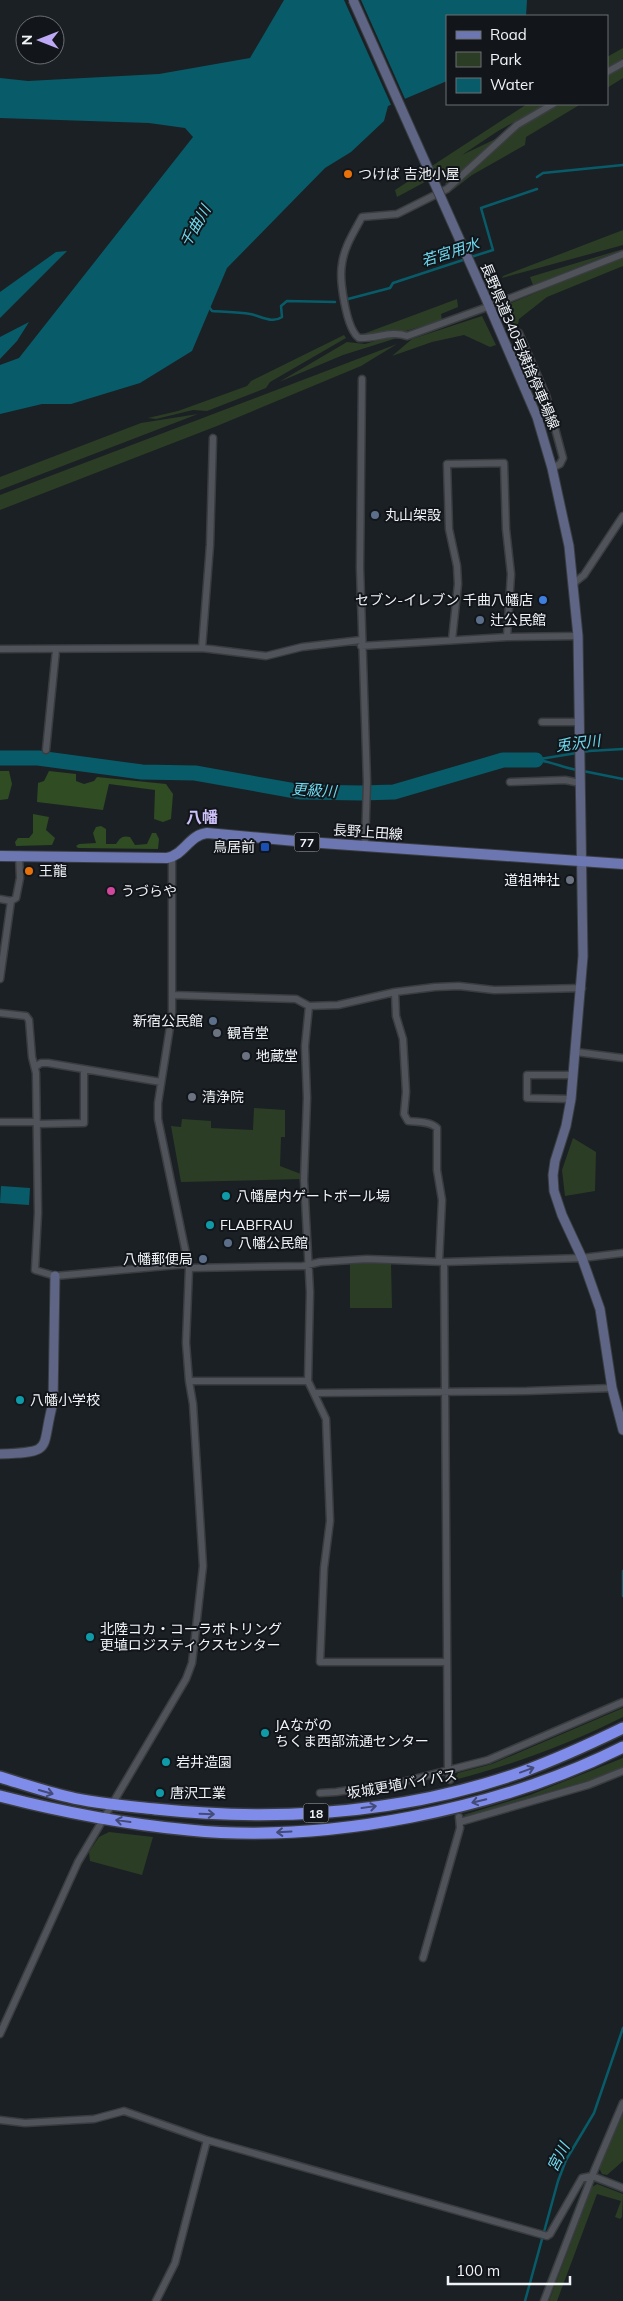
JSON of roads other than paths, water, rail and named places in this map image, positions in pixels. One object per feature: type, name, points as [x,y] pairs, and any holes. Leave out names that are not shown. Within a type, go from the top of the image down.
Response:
[{"type":"highway","name":"坂城更埴バイパス","points":[[0,1777],[48,1793],[112,1805],[192,1813],[256,1816],[296,1815],[373,1807],[450,1792],[522,1772],[623,1728]]},
{"type":"highway","name":"18","points":[[0,1796],[72,1813],[190,1831],[233,1832],[328,1828],[404,1819],[490,1798],[570,1771],[623,1747]]},
{"type":"main road","name":"長野県道340号姨捨停車場線","points":[[353,0],[489,304],[537,417],[552,468],[569,546],[578,636],[583,956],[582,988],[570,1099],[566,1126],[552,1175],[554,1191],[562,1215],[582,1258],[600,1309],[612,1388],[623,1430]]},
{"type":"main road","name":"長野上田線","points":[[172,857],[196,836],[207,833],[623,864]]},
{"type":"main road","points":[[0,856],[172,857]]},
{"type":"main road","points":[[0,1454],[27,1454],[42,1449],[46,1443],[48,1422],[53,1402],[55,1276]]},
{"type":"street","points":[[608,71],[623,63]]},
{"type":"street","points":[[551,105],[517,125],[447,189],[397,214],[362,217],[346,249],[342,263],[341,277],[351,330],[359,338],[394,333],[407,336],[623,254]]},
{"type":"street","points":[[519,333],[546,395],[563,458],[560,464],[552,468]]},
{"type":"street","points":[[362,379],[361,643],[367,786],[365,846]]},
{"type":"street","points":[[202,648],[210,544],[213,438]]},
{"type":"street","points":[[452,640],[458,584],[457,566],[449,529],[447,464],[504,463],[506,529],[511,574],[508,637]]},
{"type":"street","points":[[574,583],[584,575],[623,516]]},
{"type":"street","points":[[0,649],[202,648],[266,656],[302,647],[361,643],[578,636]]},
{"type":"street","points":[[46,750],[56,650]]},
{"type":"street","points":[[542,722],[579,722]]},
{"type":"street","points":[[510,782],[580,781]]},
{"type":"street","points":[[0,899],[11,901],[16,898],[20,878],[19,855]]},
{"type":"street","points":[[0,2034],[78,1862],[186,1678],[192,1663],[203,1566],[203,1542],[193,1404],[186,1343],[189,1266],[158,1120],[161,1082],[169,1042],[173,995],[172,857]]},
{"type":"street","points":[[0,979],[11,901]]},
{"type":"street","points":[[173,995],[296,999],[309,1006],[338,1005],[395,992],[451,987],[494,990],[582,988]]},
{"type":"street","points":[[395,992],[396,1016],[403,1039],[406,1092],[404,1114],[408,1121],[427,1123],[437,1128],[437,1170],[442,1200],[446,1392],[448,1769],[450,1780]]},
{"type":"street","points":[[309,1006],[305,1046],[307,1098],[304,1180],[310,1292],[308,1381],[326,1419],[330,1521],[324,1568],[320,1662],[447,1662]]},
{"type":"street","points":[[0,1013],[26,1016],[29,1020],[32,1057],[35,1067],[37,1123],[38,1213],[35,1270],[55,1276],[189,1266],[303,1266],[308,1264],[391,1259],[442,1262],[582,1258],[623,1253]]},
{"type":"street","points":[[576,1052],[623,1058]]},
{"type":"street","points":[[35,1067],[41,1063],[48,1063],[161,1082]]},
{"type":"street","points":[[0,1122],[84,1123],[84,1070]]},
{"type":"street","points":[[570,1099],[527,1098],[527,1075],[573,1075]]},
{"type":"street","points":[[189,1381],[308,1381]]},
{"type":"street","points":[[314,1393],[612,1388]]},
{"type":"street","points":[[320,1792],[336,1792],[402,1782],[488,1760],[623,1702]]},
{"type":"street","points":[[424,1958],[460,1820],[588,1785],[623,1771]]},
{"type":"street","points":[[544,2301],[592,2176],[623,2102]]},
{"type":"street","points":[[0,2120],[25,2123],[94,2119],[124,2110],[207,2140],[547,2236],[550,2234],[582,2178],[592,2176],[623,2188]]},
{"type":"street","points":[[156,2301],[175,2263],[207,2140]]},
{"type":"water","name":"千曲川","points":[[284,0],[527,0],[526,15],[446,15],[446,81],[388,106],[384,121],[351,152],[325,168],[227,268],[192,351],[140,383],[71,404],[42,404],[0,414],[0,365],[19,358],[193,137],[185,128],[149,123],[0,118],[0,78],[28,81],[159,74],[250,58]]},
{"type":"water","points":[[67,251],[0,318],[0,292],[56,252]]},
{"type":"water","points":[[29,322],[17,341],[0,359],[0,337]]},
{"type":"water","points":[[1,1186],[30,1188],[29,1205],[0,1203]]},
{"type":"waterway","name":"若宮用水","points":[[537,177],[543,173],[623,165]]},
{"type":"waterway","name":"若宮用水","points":[[471,257],[493,250],[481,208],[537,189]]},
{"type":"waterway","name":"若宮用水","points":[[348,299],[390,288],[393,283],[466,259]]},
{"type":"waterway","name":"若宮用水","points":[[209,307],[212,311],[245,313],[274,320],[282,317],[281,306],[287,301],[335,302]]},
{"type":"waterway","name":"兎沢川","points":[[540,759],[589,751],[623,749]]},
{"type":"waterway","name":"更級川","points":[[0,758],[38,758],[142,772],[195,773],[301,792],[362,793],[394,792],[503,760],[536,760]]},
{"type":"waterway","name":"更級川","points":[[536,760],[577,770]]},
{"type":"waterway","name":"更級川","points":[[583,771],[623,779]]},
{"type":"waterway","name":"宮川","points":[[623,1571],[623,1596]]},
{"type":"waterway","name":"宮川","points":[[525,2301],[558,2181],[566,2160],[594,2113],[623,2028]]},
{"type":"place","name":"つけば 吉池小屋","points":[[348,174]]},
{"type":"place","name":"丸山架設","points":[[375,515]]},
{"type":"place","name":"セブン-イレブン 千曲八幡店","points":[[543,600]]},
{"type":"place","name":"辻公民館","points":[[480,620]]},
{"type":"place","name":"鳥居前","points":[[265,847]]},
{"type":"place","name":"王龍","points":[[29,871]]},
{"type":"place","name":"道祖神社","points":[[570,880]]},
{"type":"place","name":"うづらや","points":[[111,891]]},
{"type":"place","name":"新宿公民館","points":[[213,1021]]},
{"type":"place","name":"観音堂","points":[[217,1033]]},
{"type":"place","name":"地蔵堂","points":[[246,1056]]},
{"type":"place","name":"清浄院","points":[[192,1097]]},
{"type":"place","name":"八幡屋内ゲートボール場","points":[[226,1196]]},
{"type":"place","name":"FLABFRAU","points":[[210,1225]]},
{"type":"place","name":"八幡公民館","points":[[228,1243]]},
{"type":"place","name":"八幡郵便局","points":[[203,1259]]},
{"type":"place","name":"八幡小学校","points":[[20,1400]]},
{"type":"place","name":"北陸コカ・コーラボトリング 更埴ロジスティクスセンター","points":[[90,1637]]},
{"type":"place","name":"JAながの ちくま西部流通センター","points":[[265,1733]]},
{"type":"place","name":"岩井造園","points":[[166,1762]]},
{"type":"place","name":"唐沢工業","points":[[160,1793]]},
{"type":"district","name":"八幡","points":[[202,817]]}]
